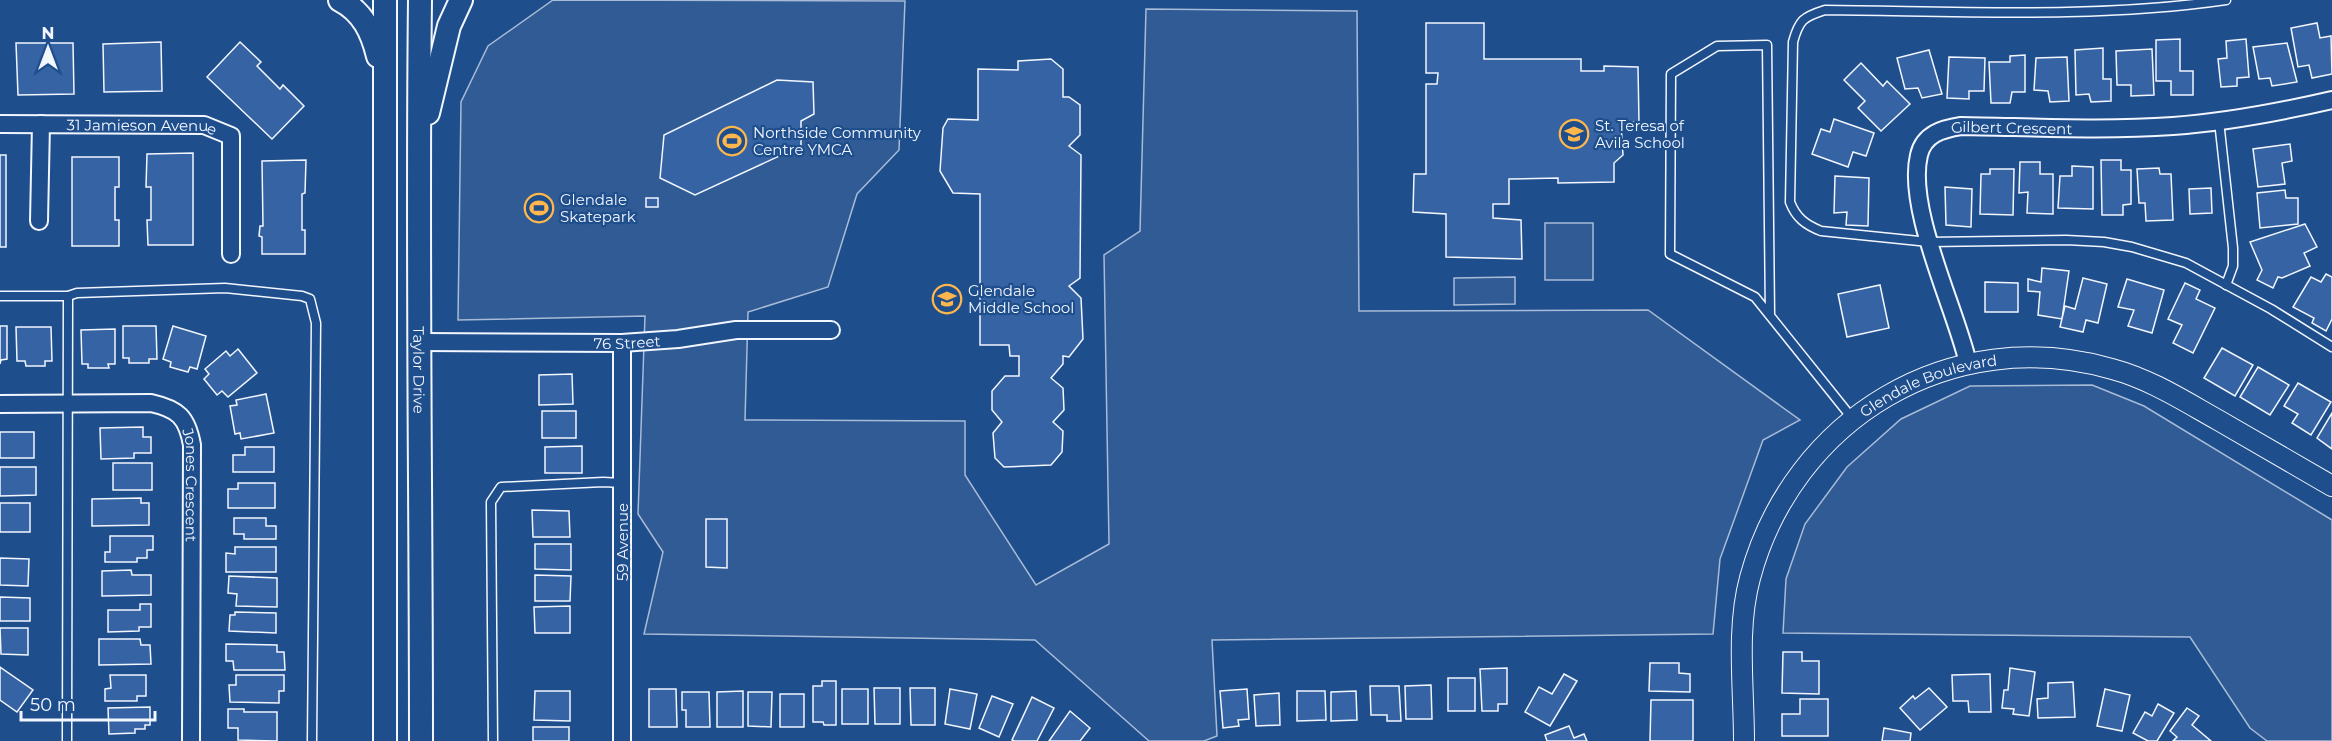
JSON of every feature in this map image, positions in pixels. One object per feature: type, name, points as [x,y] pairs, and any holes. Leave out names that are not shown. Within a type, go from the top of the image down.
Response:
[{"type":"main road","points":[[340,0],[351,6],[372,33],[384,81]]},
{"type":"main road","points":[[385,0],[385,741]]},
{"type":"main road","name":"Taylor Drive","points":[[420,0],[418,155],[421,342],[421,741]]},
{"type":"main road","points":[[418,155],[449,26],[461,0]]},
{"type":"street","name":"Gilbert Crescent","points":[[1968,363],[1964,343],[1929,242],[1919,194],[1919,154],[1925,142],[1935,133],[1961,126],[2131,128],[2219,121],[2331,104]]},
{"type":"street","name":"31 Jamieson Avenue","points":[[0,124],[204,125],[231,136],[231,254]]},
{"type":"street","points":[[39,221],[41,124]]},
{"type":"street","name":"76 Street","points":[[421,342],[622,343],[678,339],[736,330],[831,330]]},
{"type":"street","name":"59 Avenue","points":[[622,343],[622,741]]},
{"type":"street","name":"Glendale Boulevard","points":[[1744,741],[1743,639],[1746,603],[1756,559],[1769,524],[1786,493],[1811,458],[1852,418],[1911,382],[1968,363],[1997,358],[2033,357],[2091,363],[2115,369],[2160,388],[2332,486]]},
{"type":"street","name":"Jones Crescent","points":[[0,404],[151,403],[166,406],[178,413],[186,422],[192,445],[191,741]]},
{"type":"lane","points":[[2226,0],[2093,11],[1825,10],[1809,15],[1800,22],[1793,42],[1789,189],[1793,211],[1806,225],[1821,231],[1929,242],[2066,240],[2104,242],[2157,253],[2186,263],[2271,309],[2332,347]]},
{"type":"lane","points":[[1770,315],[1767,45],[1717,46],[1671,74],[1670,254],[1755,297],[1852,418]]},
{"type":"lane","points":[[2219,121],[2233,248],[2233,266],[2226,285]]},
{"type":"lane","points":[[0,296],[68,296],[77,293],[225,288],[302,296],[310,299],[316,323],[312,741]]},
{"type":"lane","points":[[67,741],[68,296]]},
{"type":"lane","points":[[492,741],[491,502],[501,487],[622,483]]},
{"type":"shaded area","points":[[553,0],[905,1],[899,150],[857,194],[828,287],[748,312],[745,420],[965,421],[965,475],[1036,585],[1109,544],[1104,255],[1140,231],[1146,9],[1357,11],[1359,311],[1648,310],[1800,420],[1763,440],[1720,559],[1713,634],[1212,640],[1217,736],[1204,741],[1149,741],[1035,640],[644,634],[663,552],[638,514],[645,316],[458,320],[461,102],[488,46]]},
{"type":"shaded area","points":[[1545,223],[1593,223],[1593,280],[1545,280]]},
{"type":"shaded area","points":[[1515,277],[1515,304],[1454,305],[1454,278]]},
{"type":"shaded area","points":[[2092,385],[2144,406],[2332,520],[2332,741],[2267,741],[2250,728],[2190,637],[1783,633],[1786,579],[1805,524],[1847,467],[1901,419],[1970,386]]},
{"type":"building","points":[[1426,23],[1484,23],[1484,59],[1581,59],[1581,71],[1604,71],[1604,66],[1638,67],[1639,122],[1621,123],[1623,155],[1614,163],[1614,182],[1558,183],[1558,178],[1509,179],[1509,204],[1493,204],[1493,218],[1521,220],[1522,259],[1446,257],[1446,214],[1413,212],[1414,174],[1426,174],[1426,84],[1437,84],[1438,73],[1426,73]]},
{"type":"building","points":[[2317,23],[2320,38],[2331,36],[2332,74],[2312,78],[2309,65],[2298,67],[2291,28]]},
{"type":"building","points":[[2180,39],[2180,71],[2193,71],[2193,95],[2171,95],[2171,81],[2156,81],[2156,40]]},
{"type":"building","points":[[2246,39],[2249,77],[2237,78],[2237,86],[2221,87],[2218,59],[2227,58],[2226,41]]},
{"type":"building","points":[[161,42],[162,91],[104,92],[103,44]]},
{"type":"building","points":[[240,42],[261,62],[257,66],[280,89],[283,85],[304,106],[272,139],[207,77]]},
{"type":"building","points":[[16,43],[73,43],[74,94],[18,95]]},
{"type":"building","points":[[2287,43],[2297,82],[2272,86],[2270,78],[2259,79],[2253,47]]},
{"type":"building","points":[[2103,48],[2103,79],[2111,79],[2111,101],[2091,102],[2089,94],[2076,95],[2075,50]]},
{"type":"building","points":[[2152,49],[2154,95],[2131,96],[2131,85],[2117,85],[2116,51]]},
{"type":"building","points":[[1929,50],[1942,94],[1922,98],[1918,88],[1905,89],[1897,58]]},
{"type":"building","points":[[2025,55],[2025,92],[2012,92],[2010,103],[1991,103],[1989,62],[2010,62],[2010,56]]},
{"type":"building","points":[[1949,57],[1985,58],[1984,91],[1969,91],[1969,99],[1947,98]]},
{"type":"building","points":[[2067,57],[2069,101],[2050,102],[2048,91],[2034,90],[2036,58]]},
{"type":"building","points":[[1051,59],[1063,69],[1063,97],[1069,97],[1080,105],[1080,135],[1069,146],[1081,155],[1080,278],[1069,286],[1081,298],[1083,339],[1069,357],[1063,356],[1063,364],[1051,378],[1063,388],[1064,410],[1053,422],[1063,431],[1062,452],[1051,465],[1004,467],[995,458],[993,433],[1002,422],[992,410],[992,391],[1005,376],[1019,376],[1019,356],[1010,356],[1009,345],[980,345],[980,194],[953,193],[940,171],[943,128],[948,119],[978,120],[978,69],[1018,70],[1018,61]]},
{"type":"building","points":[[1861,63],[1883,86],[1887,81],[1910,104],[1881,131],[1858,108],[1865,101],[1844,80]]},
{"type":"building","name":"Northside Community Centre YMCA","points":[[777,80],[813,82],[814,114],[801,121],[801,146],[695,195],[660,178],[664,135]]},
{"type":"building","points":[[1834,119],[1874,133],[1866,156],[1853,152],[1848,167],[1812,154],[1821,129],[1830,132]]},
{"type":"building","points":[[2290,144],[2292,161],[2282,163],[2285,184],[2258,187],[2253,149]]},
{"type":"building","points":[[193,153],[193,245],[148,245],[147,220],[151,220],[151,187],[146,187],[147,154]]},
{"type":"building","points":[[0,155],[6,155],[6,247],[0,247]]},
{"type":"building","points":[[72,157],[119,157],[119,187],[115,187],[115,220],[119,220],[119,246],[72,246]]},
{"type":"building","points":[[306,160],[305,193],[302,194],[305,254],[262,254],[262,237],[259,236],[260,226],[263,226],[262,161]]},
{"type":"building","points":[[2101,160],[2121,160],[2121,170],[2131,170],[2131,204],[2123,205],[2123,215],[2102,215]]},
{"type":"building","points":[[2020,162],[2040,162],[2040,174],[2053,174],[2053,214],[2027,213],[2028,192],[2019,193]]},
{"type":"building","points":[[2072,166],[2093,167],[2093,209],[2058,208],[2060,176],[2072,176]]},
{"type":"building","points":[[2159,168],[2160,174],[2171,174],[2173,220],[2146,221],[2145,203],[2139,203],[2137,169]]},
{"type":"building","points":[[1990,169],[2014,169],[2013,215],[1980,214],[1981,174],[1990,174]]},
{"type":"building","points":[[1835,176],[1869,178],[1868,226],[1846,225],[1847,212],[1834,213]]},
{"type":"building","points":[[1945,187],[1972,189],[1971,227],[1946,225]]},
{"type":"building","points":[[2211,188],[2212,213],[2190,214],[2189,189]]},
{"type":"building","points":[[2285,190],[2286,198],[2298,198],[2298,224],[2260,228],[2257,193]]},
{"type":"building","points":[[646,198],[658,198],[658,207],[646,207]]},
{"type":"building","points":[[2305,224],[2317,247],[2304,253],[2310,266],[2282,278],[2278,277],[2273,288],[2257,280],[2262,270],[2250,242]]},
{"type":"building","points":[[2042,268],[2069,271],[2062,319],[2038,315],[2040,292],[2028,291],[2028,279],[2041,282]]},
{"type":"building","points":[[2326,274],[2332,277],[2332,319],[2326,331],[2312,323],[2314,318],[2293,307],[2311,277],[2321,282]]},
{"type":"building","points":[[2083,278],[2107,284],[2098,323],[2086,320],[2083,332],[2060,327],[2065,306],[2075,309]]},
{"type":"building","points":[[2127,279],[2164,290],[2152,333],[2128,326],[2134,310],[2118,307]]},
{"type":"building","points":[[1985,282],[2018,283],[2018,312],[1985,312]]},
{"type":"building","points":[[2185,283],[2200,290],[2196,299],[2215,308],[2193,353],[2173,343],[2182,325],[2168,319]]},
{"type":"building","points":[[1880,285],[1889,328],[1847,337],[1838,294]]},
{"type":"building","points":[[0,326],[7,326],[7,359],[1,360],[0,364]]},
{"type":"building","points":[[123,326],[156,326],[157,359],[149,359],[149,363],[129,363],[129,358],[123,358]]},
{"type":"building","points":[[173,326],[206,336],[197,369],[190,367],[188,372],[170,367],[171,362],[163,359]]},
{"type":"building","points":[[16,327],[51,327],[52,361],[45,361],[45,366],[26,366],[25,361],[17,361]]},
{"type":"building","points":[[115,329],[115,364],[108,364],[109,368],[88,368],[88,364],[82,364],[81,330]]},
{"type":"building","points":[[2222,348],[2253,365],[2235,396],[2204,378]]},
{"type":"building","points":[[238,349],[257,373],[228,397],[222,391],[217,395],[204,379],[209,374],[205,369],[226,351],[230,356]]},
{"type":"building","points":[[2258,367],[2289,385],[2270,415],[2240,397]]},
{"type":"building","points":[[572,374],[573,404],[539,405],[539,375]]},
{"type":"building","points":[[2298,383],[2331,402],[2311,435],[2292,423],[2298,414],[2284,406]]},
{"type":"building","points":[[266,394],[274,433],[241,439],[240,433],[235,434],[230,406],[237,405],[236,400]]},
{"type":"building","points":[[542,411],[576,411],[576,438],[542,438]]},
{"type":"building","points":[[2332,413],[2332,449],[2317,438]]},
{"type":"building","points":[[143,427],[143,437],[151,437],[151,453],[134,453],[134,458],[101,459],[100,428]]},
{"type":"building","points":[[0,432],[34,432],[34,458],[0,458]]},
{"type":"building","points":[[582,446],[582,473],[545,473],[545,447]]},
{"type":"building","points":[[245,447],[274,447],[274,472],[233,472],[233,455],[245,455]]},
{"type":"building","points":[[113,463],[152,463],[152,490],[113,490]]},
{"type":"building","points":[[0,467],[36,467],[36,495],[0,496]]},
{"type":"building","points":[[238,483],[275,483],[275,508],[228,508],[228,489],[238,489]]},
{"type":"building","points":[[141,498],[141,503],[149,503],[149,525],[92,526],[92,499]]},
{"type":"building","points":[[0,503],[30,503],[30,532],[0,532]]},
{"type":"building","points":[[532,510],[569,511],[570,537],[533,537]]},
{"type":"building","points":[[234,518],[266,518],[266,526],[276,526],[276,539],[244,539],[244,534],[234,534]]},
{"type":"building","points":[[706,519],[727,519],[727,568],[706,567]]},
{"type":"building","points":[[110,536],[153,536],[153,550],[147,550],[147,558],[137,558],[137,562],[105,562],[105,552],[110,552]]},
{"type":"building","points":[[535,544],[571,544],[571,570],[535,569]]},
{"type":"building","points":[[235,547],[276,547],[276,572],[226,572],[226,553],[235,554]]},
{"type":"building","points":[[0,558],[29,559],[28,586],[0,585]]},
{"type":"building","points":[[131,570],[132,575],[151,575],[151,595],[102,596],[102,571]]},
{"type":"building","points":[[535,575],[571,576],[570,601],[535,601]]},
{"type":"building","points":[[229,576],[277,578],[277,607],[236,606],[237,594],[228,593]]},
{"type":"building","points":[[0,597],[30,598],[30,621],[0,621]]},
{"type":"building","points":[[140,604],[151,604],[151,627],[139,627],[139,631],[108,632],[108,610],[140,610]]},
{"type":"building","points":[[570,606],[570,633],[535,633],[534,607]]},
{"type":"building","points":[[235,612],[276,613],[276,633],[229,631],[230,615],[235,615]]},
{"type":"building","points":[[0,628],[28,628],[28,655],[1,654]]},
{"type":"building","points":[[99,639],[140,639],[141,645],[150,645],[151,664],[99,665]]},
{"type":"building","points":[[226,644],[277,645],[277,652],[284,652],[285,670],[234,670],[233,661],[226,661]]},
{"type":"building","points":[[1783,652],[1802,652],[1802,661],[1819,661],[1819,694],[1782,693]]},
{"type":"building","points":[[1650,663],[1679,663],[1679,673],[1690,674],[1690,692],[1649,691]]},
{"type":"building","points":[[0,667],[33,690],[17,712],[0,700]]},
{"type":"building","points":[[1507,668],[1507,704],[1498,704],[1498,711],[1482,711],[1480,669]]},
{"type":"building","points":[[2010,668],[2035,672],[2029,716],[2013,714],[2014,709],[2002,708],[2004,690],[2008,690]]},
{"type":"building","points":[[1564,674],[1577,681],[1550,726],[1525,712],[1539,687],[1552,694]]},
{"type":"building","points":[[1990,674],[1991,712],[1969,712],[1968,701],[1953,701],[1952,675]]},
{"type":"building","points":[[110,675],[146,675],[146,696],[137,696],[137,701],[105,701],[105,689],[111,688]]},
{"type":"building","points":[[236,675],[284,675],[284,691],[279,691],[279,703],[230,702],[229,685],[236,685]]},
{"type":"building","points":[[1448,678],[1475,678],[1475,711],[1448,711]]},
{"type":"building","points":[[822,681],[836,681],[836,725],[813,722],[813,686],[822,686]]},
{"type":"building","points":[[2073,682],[2075,717],[2038,718],[2037,699],[2048,698],[2048,683]]},
{"type":"building","points":[[1431,685],[1432,719],[1406,719],[1405,686]]},
{"type":"building","points":[[1370,686],[1399,686],[1401,721],[1387,721],[1387,715],[1371,715]]},
{"type":"building","points":[[874,688],[900,688],[900,724],[875,724]]},
{"type":"building","points":[[910,688],[935,688],[935,725],[911,725]]},
{"type":"building","points":[[1929,688],[1947,707],[1920,730],[1900,708],[1913,696],[1915,699]]},
{"type":"building","points":[[649,689],[676,689],[677,727],[649,727]]},
{"type":"building","points":[[842,689],[868,689],[868,724],[842,724]]},
{"type":"building","points":[[950,689],[977,694],[970,729],[945,724]]},
{"type":"building","points":[[1247,689],[1249,719],[1238,720],[1239,726],[1223,728],[1220,691]]},
{"type":"building","points":[[2105,689],[2130,695],[2122,731],[2097,726]]},
{"type":"building","points":[[535,691],[570,691],[570,721],[534,720]]},
{"type":"building","points":[[743,691],[743,727],[717,727],[717,692]]},
{"type":"building","points":[[1297,691],[1325,691],[1326,720],[1297,721]]},
{"type":"building","points":[[1356,691],[1357,720],[1331,721],[1331,692]]},
{"type":"building","points":[[682,692],[709,692],[710,727],[686,727],[686,710],[682,710]]},
{"type":"building","points":[[748,692],[772,692],[771,727],[748,726]]},
{"type":"building","points":[[1279,693],[1280,725],[1256,726],[1254,695]]},
{"type":"building","points":[[780,694],[804,694],[804,727],[780,727]]},
{"type":"building","points":[[992,696],[1013,704],[999,737],[979,728]]},
{"type":"building","points":[[1032,697],[1054,708],[1037,741],[1014,741],[1012,740]]},
{"type":"building","points":[[1800,699],[1828,699],[1828,736],[1782,736],[1782,714],[1800,714]]},
{"type":"building","points":[[1651,700],[1693,700],[1693,741],[1650,741]]},
{"type":"building","points":[[2158,704],[2174,713],[2157,741],[2148,741],[2133,733],[2145,712],[2152,716]]},
{"type":"building","points":[[150,707],[150,725],[145,725],[145,729],[135,729],[135,733],[109,734],[108,708]]},
{"type":"building","points":[[2187,708],[2199,716],[2192,725],[2211,741],[2173,741],[2177,737],[2170,731]]},
{"type":"building","points":[[228,709],[244,709],[244,712],[277,712],[277,741],[238,740],[238,728],[228,728]]},
{"type":"building","points":[[1070,711],[1090,728],[1080,741],[1049,741]]},
{"type":"building","points":[[1569,726],[1574,738],[1584,734],[1587,741],[1547,741],[1545,735]]},
{"type":"building","points":[[533,727],[569,727],[569,741],[533,741]]},
{"type":"building","points":[[1884,728],[1911,733],[1910,741],[1882,741]]},
{"type":"place","name":"St. Teresa of Avila School","points":[[1574,134]]},
{"type":"place","name":"Northside Community Centre YMCA","points":[[732,141]]},
{"type":"place","name":"Glendale Skatepark","points":[[539,208]]},
{"type":"place","name":"Glendale Middle School","points":[[947,299]]}]
